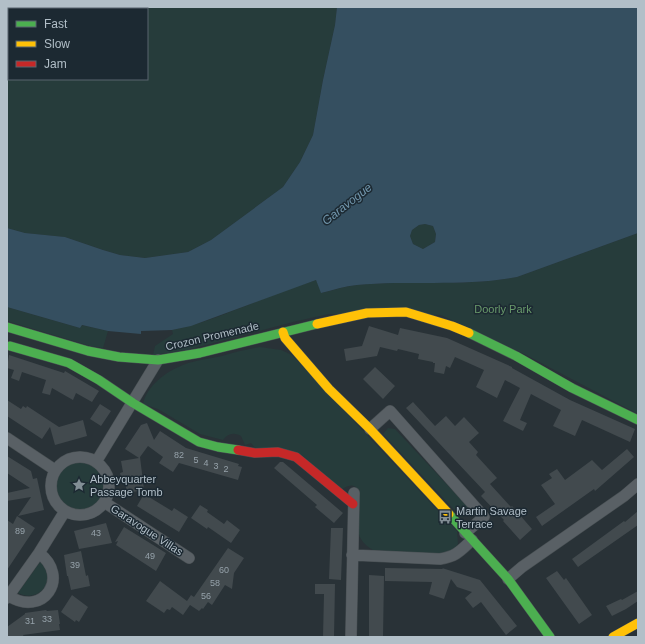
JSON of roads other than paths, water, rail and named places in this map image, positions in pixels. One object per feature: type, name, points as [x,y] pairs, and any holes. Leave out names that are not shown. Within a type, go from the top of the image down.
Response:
[{"type":"street","points":[[550,637],[508,579],[370,429],[329,389],[285,338],[283,332],[336,318],[367,313],[406,312],[452,326],[482,339],[516,356],[572,388],[638,420]]},
{"type":"street","name":"Crozon Promenade","points":[[7,327],[88,351],[119,357],[158,360],[200,353],[283,332]]},
{"type":"street","points":[[10,346],[69,363],[199,442],[218,447],[244,450],[252,453],[267,451],[287,453],[296,457],[354,499],[351,637]]},
{"type":"street","points":[[39,553],[46,558],[54,574],[53,583],[49,592],[34,602],[25,603],[8,597],[39,553],[65,511],[57,504],[52,495],[50,483],[56,470],[65,461],[75,457],[85,457],[96,462],[158,360]]},
{"type":"street","points":[[352,555],[440,559],[453,557],[460,552],[469,536],[484,517],[390,411],[370,429]]},
{"type":"street","points":[[7,438],[56,470]]},
{"type":"street","name":"Garavogue Villas","points":[[65,511],[75,515],[85,514],[94,511],[104,502],[108,490],[108,481],[104,471],[96,462]]},
{"type":"street","points":[[508,579],[522,567],[624,496],[638,484]]},
{"type":"street","name":"Garavogue Villas","points":[[104,502],[189,558]]},
{"type":"street","points":[[613,637],[638,623]]},
{"type":"water","name":"Garavogue","points":[[337,7],[638,7],[638,233],[517,277],[458,283],[397,283],[357,285],[321,293],[316,280],[191,326],[172,330],[141,331],[141,334],[108,331],[82,325],[80,328],[7,307],[7,228],[25,233],[65,237],[120,255],[145,258],[188,252],[211,240],[283,187],[300,162],[313,135],[335,25]],"holes":[[[425,224],[433,226],[436,234],[435,242],[423,249],[413,244],[410,236],[412,230],[419,225]]]},
{"type":"place","name":"Abbeyquarter Passage Tomb","points":[[79,485]]},
{"type":"place","name":"Martin Savage Terrace","points":[[445,517]]},
{"type":"park label","name":"Doorly Park","points":[[503,309]]}]
